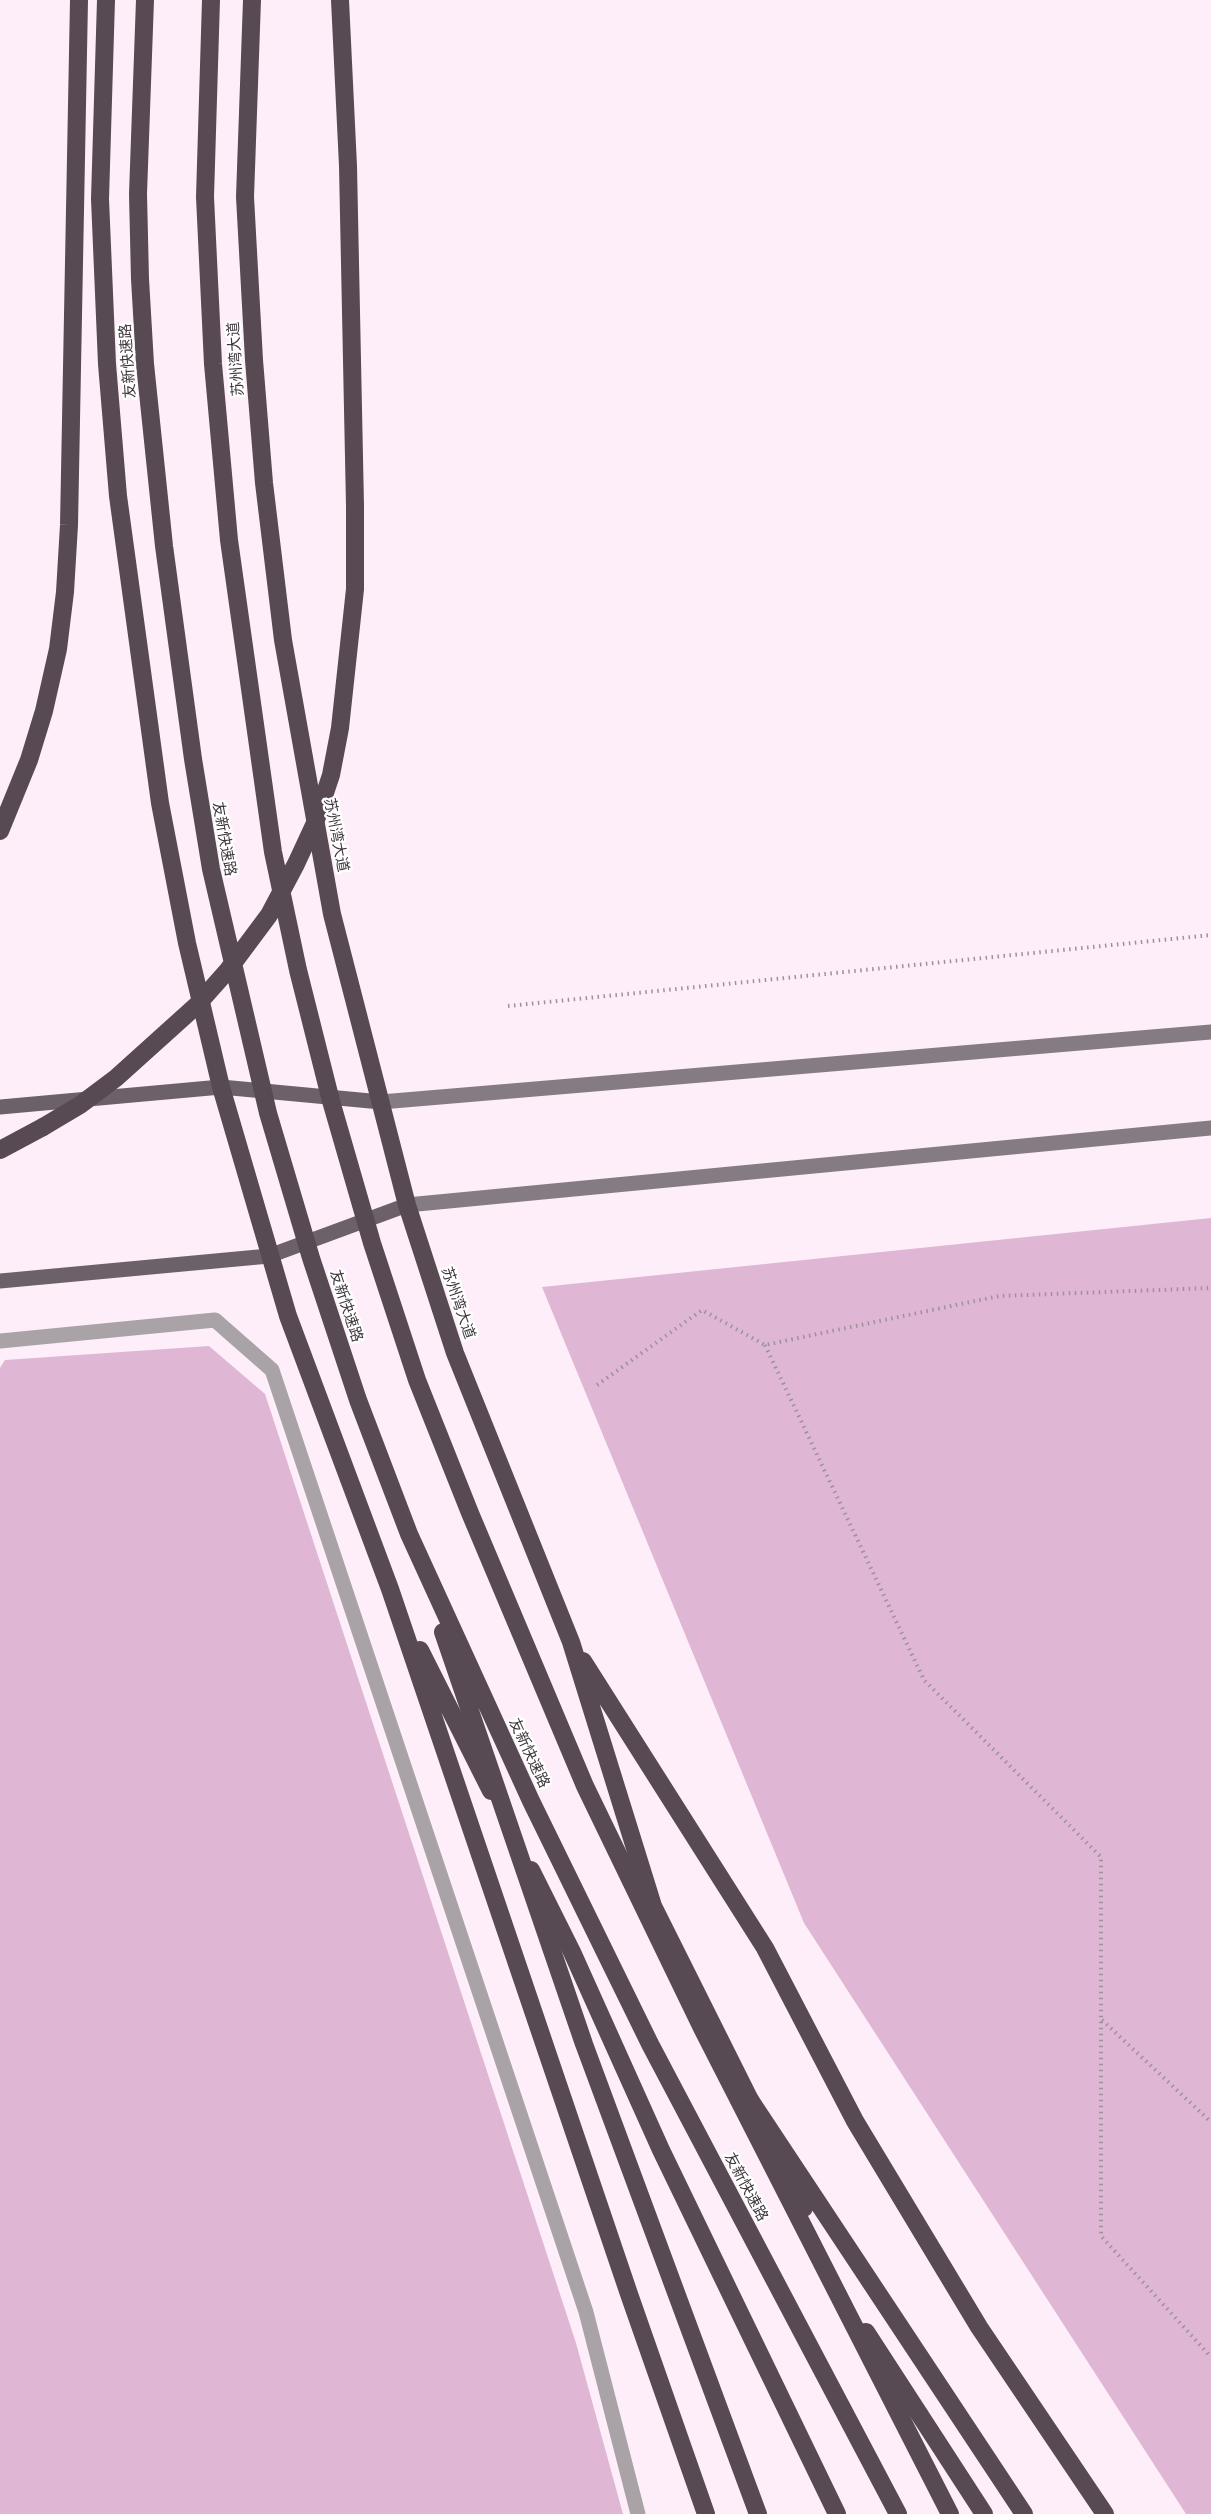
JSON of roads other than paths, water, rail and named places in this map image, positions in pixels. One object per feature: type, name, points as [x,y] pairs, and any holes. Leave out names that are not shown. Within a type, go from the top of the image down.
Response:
[{"type":"highway","points":[[0,831],[29,760],[44,711],[58,649],[65,592],[69,525],[79,0]]},
{"type":"highway","points":[[106,0],[100,199],[107,364],[118,496],[160,802],[187,943],[221,1087],[288,1316],[390,1589],[706,2514]]},
{"type":"highway","name":"友新快速路","points":[[145,0],[138,195],[145,364],[164,546],[193,759],[211,869],[268,1113],[304,1235],[358,1400],[409,1534],[531,1801],[650,2044],[898,2514]]},
{"type":"highway","points":[[211,0],[205,197],[213,364],[226,516],[273,852],[297,970],[372,1243],[417,1380],[470,1513],[585,1786],[702,2028],[950,2514]]},
{"type":"highway","name":"苏州湾大道","points":[[252,0],[245,197],[254,360],[264,483],[283,640],[332,914],[407,1205],[456,1353],[571,1642]]},
{"type":"highway","points":[[0,1150],[80,1105],[116,1078],[197,1005],[220,979],[269,915],[310,833],[331,775],[340,728],[355,589],[348,166],[340,0]]},
{"type":"highway","points":[[409,1534],[584,2044],[758,2514]]},
{"type":"highway","points":[[390,1589],[572,1952],[661,2150],[837,2514]]},
{"type":"highway","points":[[571,1642],[652,1906],[872,2344],[984,2514]]},
{"type":"highway","points":[[571,1642],[765,1948],[855,2121],[979,2327],[1104,2514]]},
{"type":"highway","points":[[702,2028],[1024,2514]]},
{"type":"main road","points":[[0,1107],[221,1087],[381,1102],[1211,1032]]},
{"type":"main road","points":[[0,1281],[269,1256],[407,1205],[1211,1128]]},
{"type":"lane","points":[[0,1341],[215,1320],[272,1370],[586,2312],[638,2514]]}]
